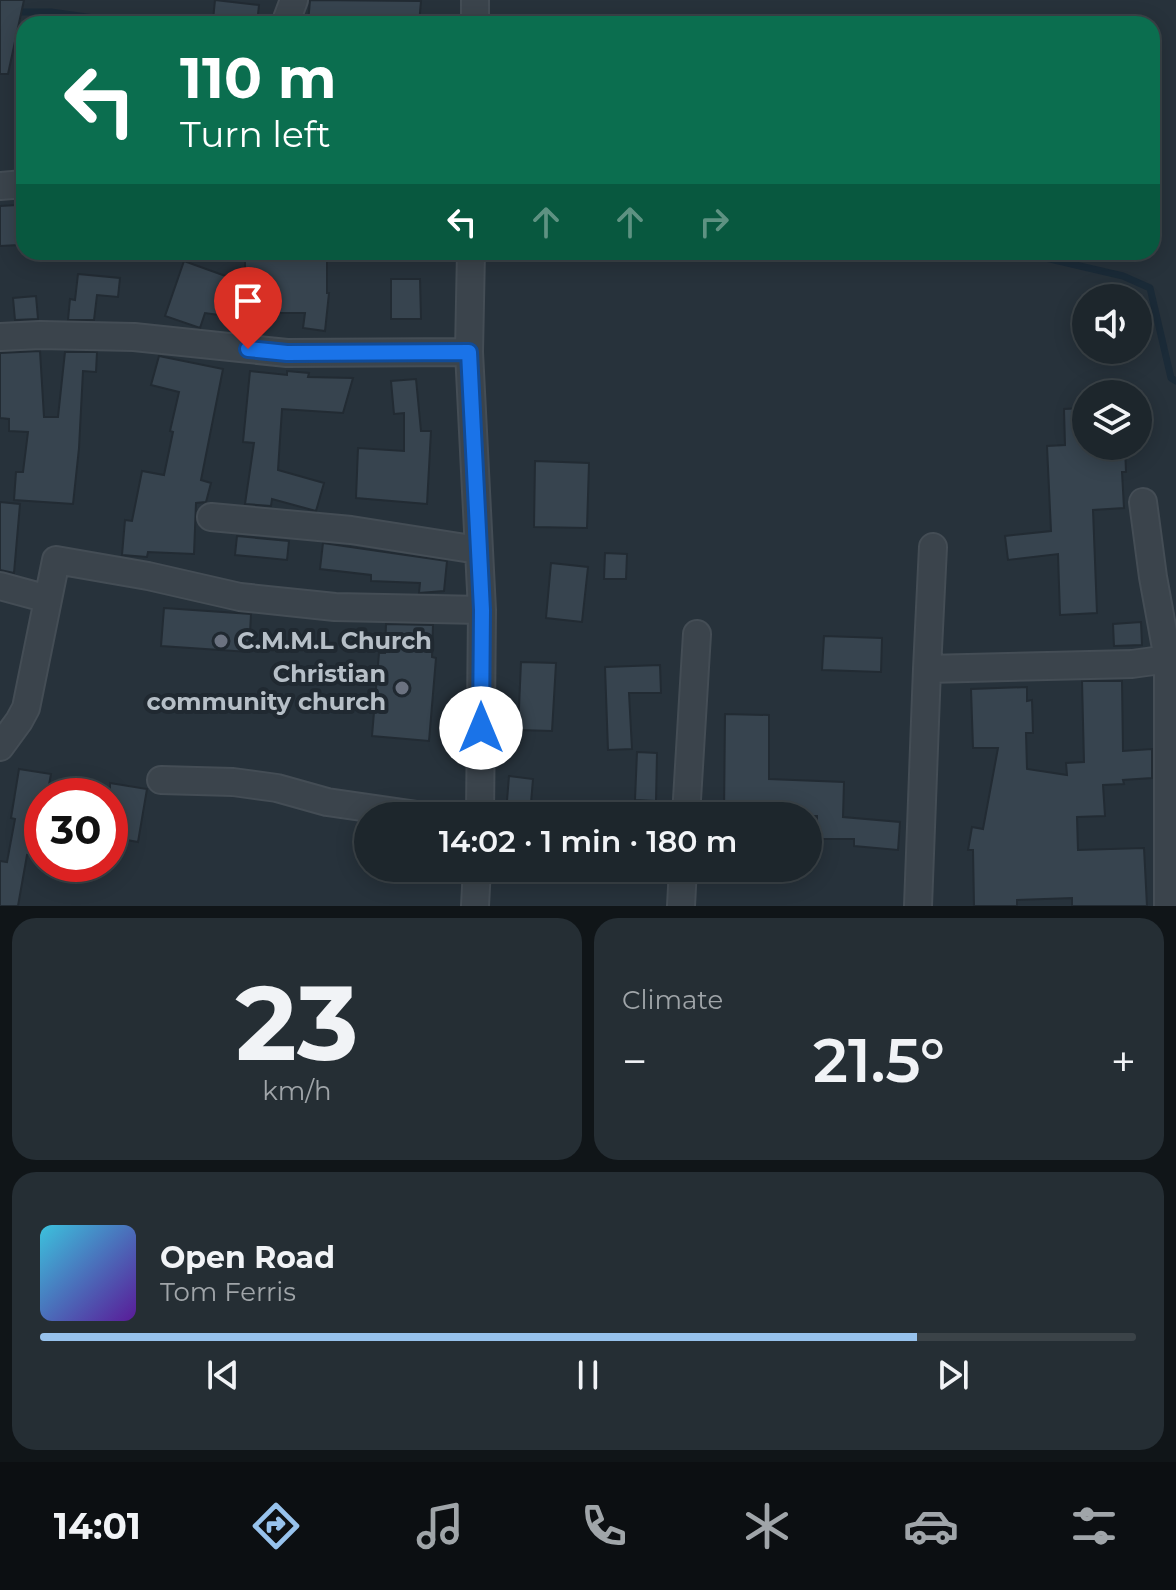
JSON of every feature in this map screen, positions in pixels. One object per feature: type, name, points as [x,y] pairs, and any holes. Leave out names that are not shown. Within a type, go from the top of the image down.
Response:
[{"type":"street","points":[[471,260],[469,352],[482,610],[480,802]]},
{"type":"street","points":[[0,337],[134,337],[287,353],[469,352]]},
{"type":"street","points":[[1143,502],[1153,577],[1172,659],[1168,906]]},
{"type":"street","points":[[211,517],[351,530],[478,550]]},
{"type":"street","points":[[918,906],[933,547]]},
{"type":"street","points":[[0,747],[26,708],[56,560],[148,576],[240,597],[335,607],[482,610]]},
{"type":"street","points":[[0,586],[48,599]]},
{"type":"street","points":[[687,802],[697,634]]},
{"type":"street","points":[[927,669],[1132,664],[1172,659]]},
{"type":"street","points":[[161,780],[233,782],[277,788],[354,806]]},
{"type":"street","points":[[475,906],[476,882]]},
{"type":"street","points":[[681,906],[682,882]]},
{"type":"building","points":[[0,0],[24,0],[21,16],[16,16],[16,37],[8,74],[0,74]]},
{"type":"building","points":[[215,0],[259,5],[258,16],[213,16]]},
{"type":"building","points":[[310,0],[421,1],[420,16],[309,16]]},
{"type":"building","points":[[16,205],[16,245],[0,246],[0,206]]},
{"type":"building","points":[[245,260],[327,260],[329,293],[325,331],[303,328],[305,313],[250,313],[250,319],[205,313],[200,328],[165,316],[184,261],[245,283]]},
{"type":"building","points":[[78,274],[120,278],[118,297],[97,295],[94,320],[68,320],[70,299],[75,300]]},
{"type":"building","points":[[391,279],[420,279],[421,319],[391,319]]},
{"type":"building","points":[[36,296],[38,319],[15,320],[13,298]]},
{"type":"building","points":[[40,351],[44,417],[58,417],[65,352],[97,352],[96,372],[83,371],[73,504],[14,500],[16,472],[23,472],[28,432],[9,431],[9,419],[0,418],[0,353]]},
{"type":"building","points":[[159,356],[223,369],[201,480],[211,483],[206,502],[196,503],[194,554],[148,552],[147,557],[122,555],[125,520],[132,521],[142,471],[164,475],[173,432],[170,431],[179,392],[151,385]]},
{"type":"building","points":[[250,371],[287,375],[287,371],[309,373],[308,377],[353,378],[343,413],[282,409],[278,470],[324,483],[316,511],[272,499],[271,506],[245,504],[254,443],[243,442]]},
{"type":"building","points":[[416,379],[421,431],[431,431],[427,504],[356,498],[358,448],[404,451],[404,413],[394,414],[391,381]]},
{"type":"building","points":[[1064,409],[1072,409],[1072,460],[1126,460],[1126,472],[1122,472],[1124,508],[1093,510],[1097,613],[1060,615],[1058,554],[1008,560],[1005,536],[1051,531],[1047,446],[1065,445]]},
{"type":"building","points":[[535,461],[589,463],[587,528],[534,527]]},
{"type":"building","points":[[0,502],[20,504],[14,573],[0,570]]},
{"type":"building","points":[[237,536],[289,541],[287,560],[235,555]]},
{"type":"building","points":[[323,543],[447,561],[444,591],[419,593],[420,583],[371,581],[371,575],[320,569]]},
{"type":"building","points":[[605,553],[627,554],[626,579],[604,579]]},
{"type":"building","points":[[551,563],[588,567],[582,622],[546,618]]},
{"type":"building","points":[[164,608],[251,614],[249,652],[161,646]]},
{"type":"building","points":[[1141,622],[1142,645],[1114,646],[1113,624]]},
{"type":"building","points":[[386,624],[433,625],[432,657],[436,658],[429,741],[372,736],[379,653],[385,653]]},
{"type":"building","points":[[824,636],[882,638],[881,672],[822,670]]},
{"type":"building","points":[[521,662],[556,663],[552,731],[518,730]]},
{"type":"building","points":[[660,665],[661,693],[629,693],[632,749],[608,750],[605,667]]},
{"type":"building","points":[[1082,681],[1122,681],[1123,751],[1152,749],[1152,778],[1103,785],[1105,816],[1077,817],[1078,850],[1144,848],[1147,906],[1072,906],[1072,898],[1017,900],[1017,906],[974,906],[973,850],[968,850],[972,827],[983,829],[998,748],[973,748],[971,689],[1027,687],[1027,701],[1032,700],[1033,733],[1026,733],[1027,769],[1067,775],[1066,763],[1084,762]]},
{"type":"building","points":[[725,714],[769,715],[769,779],[844,782],[843,817],[900,822],[898,850],[854,846],[854,839],[822,839],[822,802],[724,802]]},
{"type":"building","points":[[637,752],[657,753],[656,801],[635,800]]},
{"type":"building","points":[[19,769],[51,774],[50,778],[24,778],[24,872],[18,906],[0,906],[0,861],[7,862],[15,819],[11,818]]},
{"type":"building","points":[[509,776],[533,779],[531,802],[507,802]]},
{"type":"building","points":[[128,786],[147,789],[138,842],[128,840]]},
{"type":"waterway","points":[[0,12],[51,12],[79,16]]},
{"type":"waterway","points":[[1054,260],[1123,276],[1150,288],[1171,378],[1176,381]]},
{"type":"place","name":"C.M.M.L Church","points":[[221,641]]},
{"type":"place","name":"Christian community church","points":[[402,688]]},
{"type":"route","points":[[248,349],[287,353],[469,352],[482,610],[481,728]]}]
